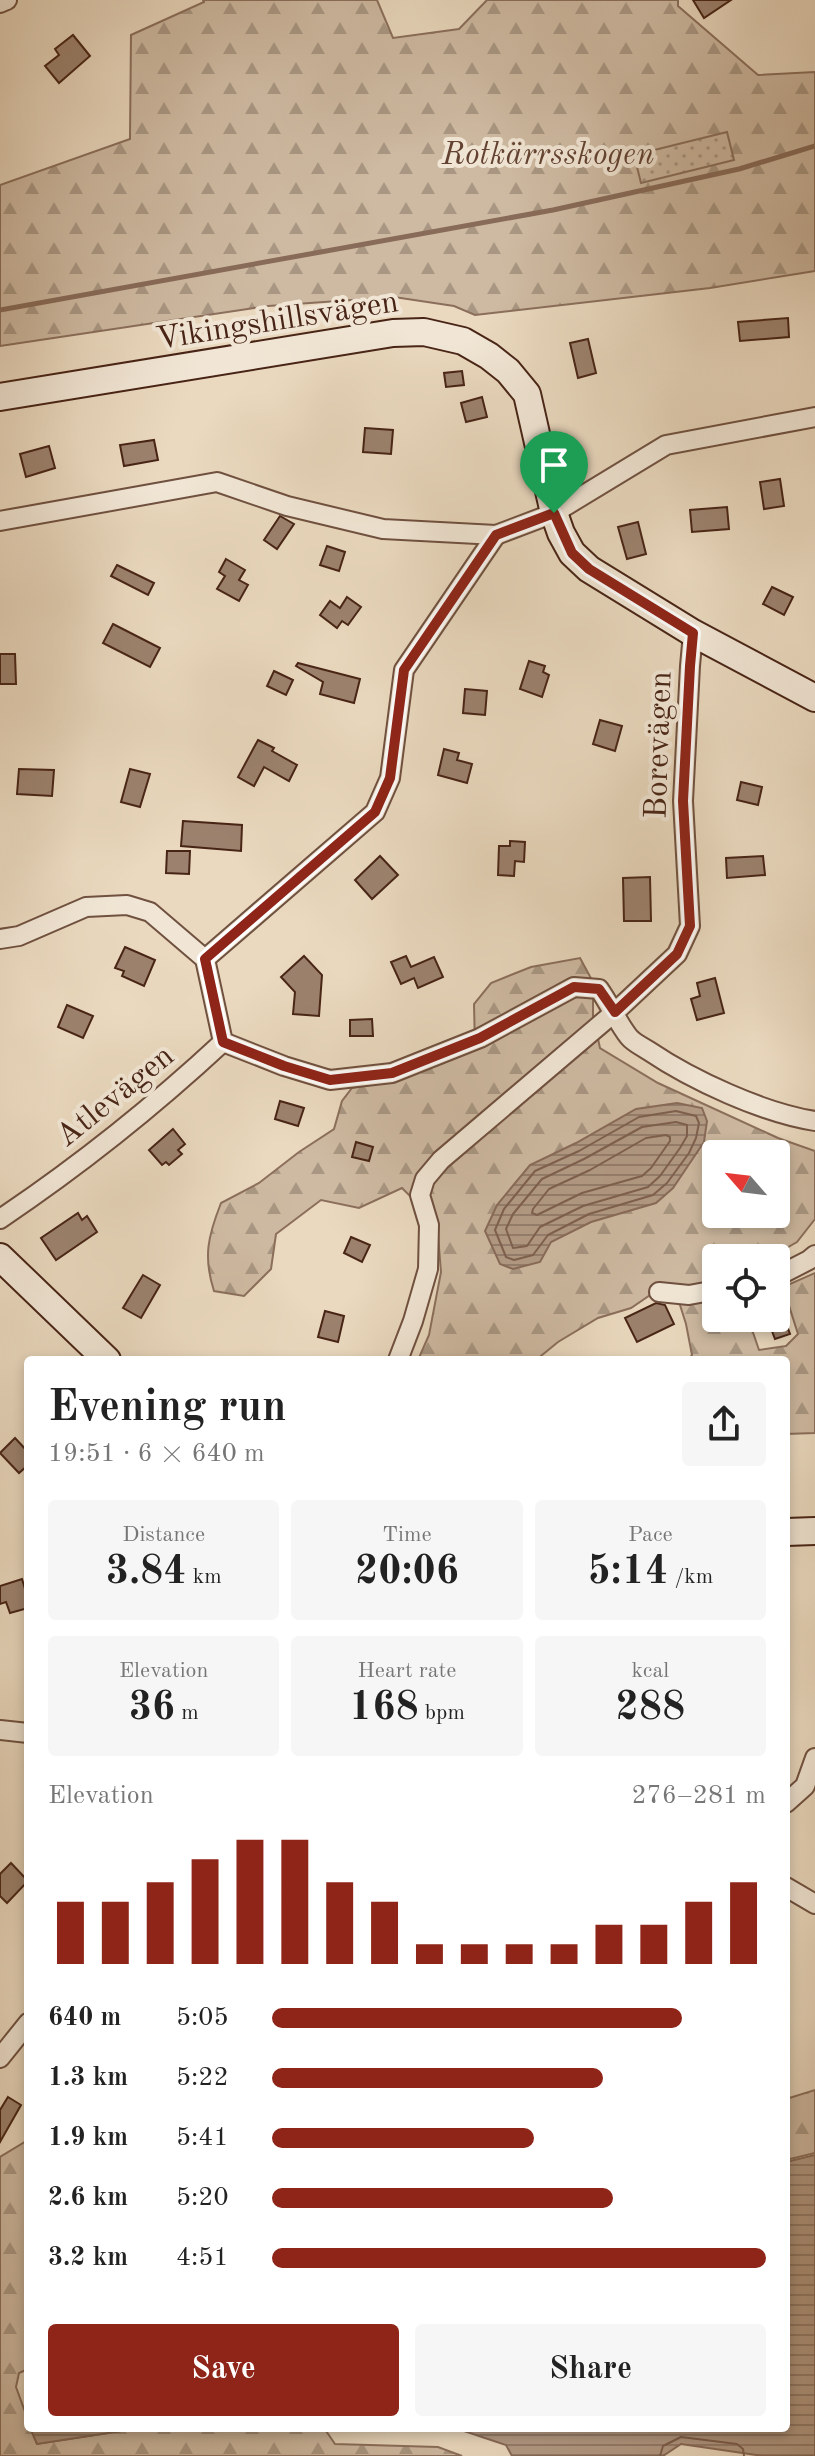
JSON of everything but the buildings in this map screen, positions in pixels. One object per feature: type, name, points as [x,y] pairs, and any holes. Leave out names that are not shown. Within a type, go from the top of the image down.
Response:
[{"type":"street","points":[[0,3],[7,0]]},
{"type":"street","name":"Vikingshillsvägen","points":[[0,397],[393,333],[424,332],[463,341],[508,371],[527,394],[554,513],[572,553],[589,569],[693,633],[815,698]]},
{"type":"street","points":[[0,521],[217,482],[287,506],[383,529],[496,535],[554,513],[666,445],[815,417]]},
{"type":"street","points":[[205,959],[375,812],[390,778],[404,670],[496,535]]},
{"type":"street","name":"Borevägen","points":[[400,1356],[428,1269],[429,1225],[420,1195],[425,1179],[441,1160],[615,1012],[677,954],[690,926],[683,801],[693,633]]},
{"type":"street","points":[[0,939],[19,936],[86,907],[127,905],[150,912],[205,959],[223,1042],[330,1080],[392,1073],[480,1038],[574,987],[599,989],[629,1038],[688,1074],[751,1102],[815,1121]]},
{"type":"street","name":"Atlevägen","points":[[0,1219],[48,1187],[154,1104],[223,1042]]},
{"type":"street","points":[[790,1270],[815,1255]]},
{"type":"street","points":[[0,1257],[103,1356]]},
{"type":"street","points":[[659,1292],[689,1295],[702,1293]]},
{"type":"street","points":[[790,1532],[815,1531]]},
{"type":"street","points":[[0,1730],[24,1733]]},
{"type":"street","points":[[790,1799],[805,1786],[815,1758]]},
{"type":"street","points":[[790,1889],[815,1904]]},
{"type":"street","points":[[0,2058],[24,2028]]},
{"type":"green space","name":"Rotkärrsskogen","points":[[203,0],[377,0],[393,38],[459,29],[487,0],[678,0],[678,6],[758,75],[815,72],[815,271],[710,288],[475,315],[454,306],[394,297],[268,306],[0,346],[0,185],[130,139],[131,35]]},
{"type":"green space","points":[[727,132],[734,160],[641,183],[634,155]]},
{"type":"green space","points":[[580,958],[593,982],[593,1016],[600,1048],[658,1083],[784,1140],[702,1140],[702,1228],[790,1228],[790,1142],[815,1151],[815,1219],[797,1242],[790,1246],[702,1244],[702,1332],[753,1332],[759,1350],[786,1346],[798,1334],[790,1309],[790,1284],[815,1273],[815,1433],[790,1434],[790,1356],[691,1356],[680,1305],[659,1289],[631,1308],[598,1318],[541,1356],[420,1356],[429,1335],[441,1272],[437,1223],[402,1188],[359,1208],[321,1200],[276,1234],[271,1269],[244,1296],[214,1291],[208,1247],[221,1203],[259,1183],[334,1129],[342,1101],[352,1088],[394,1081],[475,1047],[474,1004],[491,983],[531,967]]},
{"type":"green space","points":[[815,2090],[815,2153],[790,2159],[790,2098]]},
{"type":"green space","points":[[24,2142],[24,2371],[19,2373],[16,2387],[24,2409],[24,2432],[32,2432],[37,2444],[115,2432],[327,2432],[335,2444],[438,2447],[462,2456],[0,2456],[0,2157]]},
{"type":"water","points":[[677,1103],[702,1108],[707,1121],[704,1140],[673,1188],[656,1203],[591,1222],[551,1242],[540,1262],[513,1269],[500,1264],[485,1231],[497,1205],[530,1165],[636,1109]]},
{"type":"water","points":[[815,2155],[815,2456],[763,2456],[681,2444],[663,2456],[512,2456],[506,2445],[467,2432],[790,2432],[790,2161]]},
{"type":"water","points":[[32,2432],[115,2432],[37,2444]]},
{"type":"waterway","points":[[0,310],[553,210],[739,169],[815,146]]},
{"type":"route","points":[[554,513],[572,553],[589,569],[693,633],[683,801],[690,926],[677,954],[615,1012],[599,989],[574,987],[480,1038],[392,1073],[330,1080],[223,1042],[205,959],[375,812],[390,778],[404,670],[496,535],[554,513]]}]
